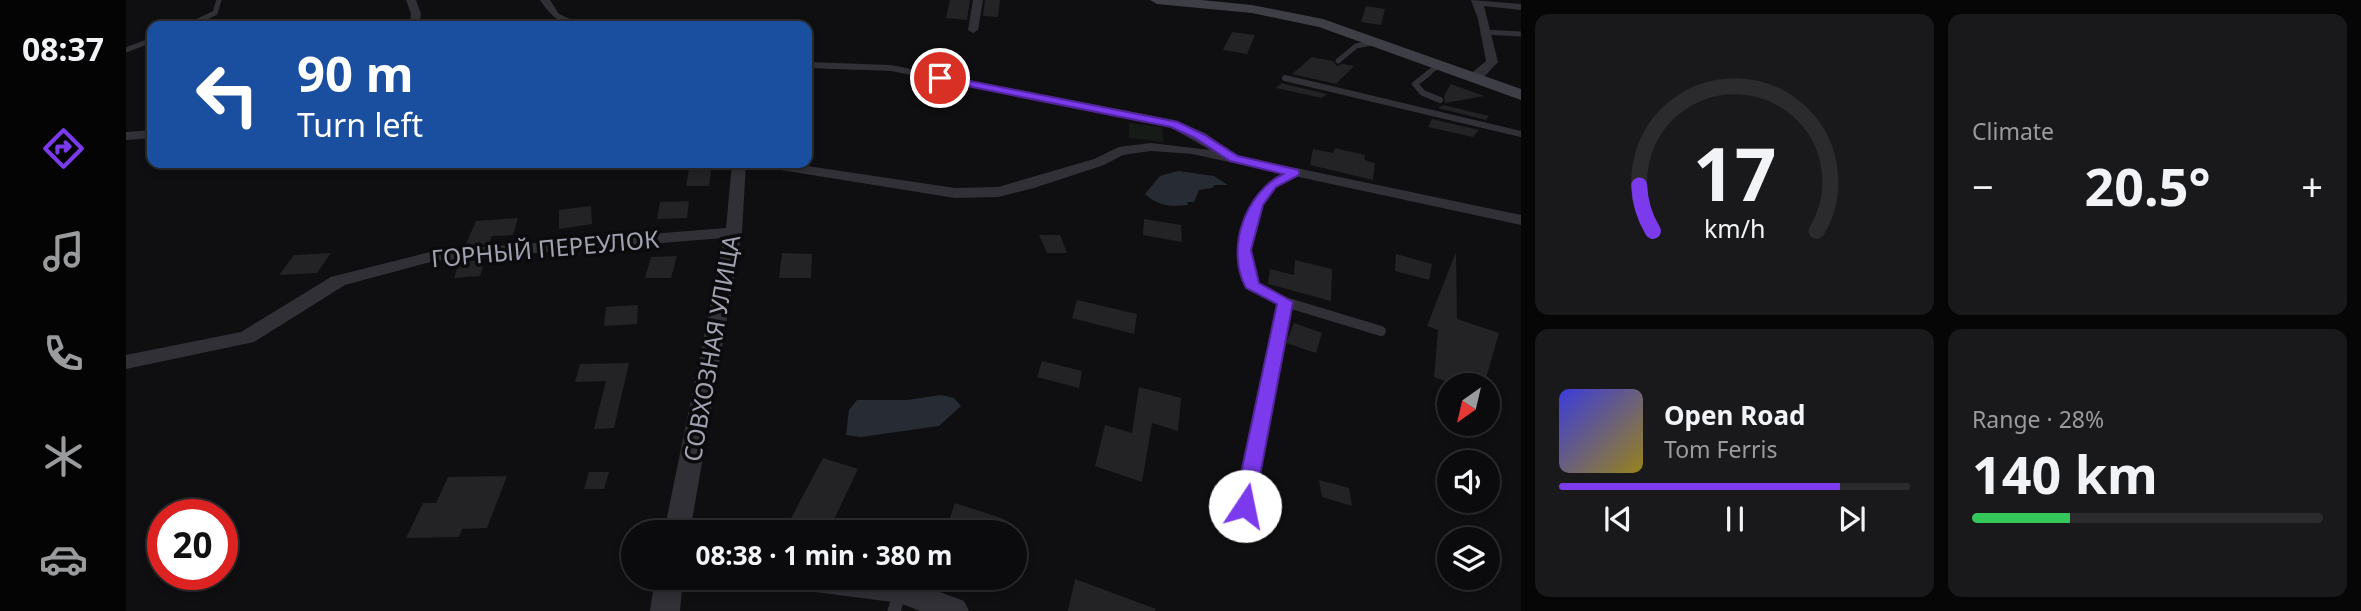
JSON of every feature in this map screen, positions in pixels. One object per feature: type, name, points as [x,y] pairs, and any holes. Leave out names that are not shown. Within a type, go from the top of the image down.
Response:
[{"type":"main road","points":[[1157,0],[1296,16],[1377,42],[1521,95]]},
{"type":"street","points":[[411,0],[416,14],[415,21]]},
{"type":"street","points":[[545,0],[556,16],[568,21]]},
{"type":"street","points":[[972,30],[978,0]]},
{"type":"street","points":[[1477,1],[1521,7]]},
{"type":"street","points":[[1473,77],[1480,75],[1492,62],[1483,32],[1482,7],[1477,1]]},
{"type":"street","points":[[812,65],[891,68],[1174,124],[1234,158]]},
{"type":"street","points":[[126,136],[147,134]]},
{"type":"street","points":[[793,168],[956,193],[998,192],[1030,185],[1099,162],[1119,151],[1151,147],[1234,158],[1521,219]]},
{"type":"street","name":"СОВХОЗНАЯ УЛИЦА","points":[[679,520],[734,232],[739,168]]},
{"type":"street","name":"ГОРНЫЙ ПЕРЕУЛОК","points":[[126,362],[247,337],[338,281],[434,256],[734,232]]},
{"type":"street","points":[[665,611],[668,590]]},
{"type":"street","points":[[856,590],[954,611]]},
{"type":"lane","points":[[198,21],[215,13],[219,0]]},
{"type":"lane","points":[[1483,32],[1521,34]]},
{"type":"lane","points":[[126,50],[147,42]]},
{"type":"lane","points":[[1338,61],[1356,46],[1377,42]]},
{"type":"lane","points":[[1439,65],[1415,84],[1423,93],[1440,100]]},
{"type":"lane","points":[[1285,78],[1521,134]]},
{"type":"lane","points":[[1295,173],[1271,185],[1256,205],[1244,250],[1252,285],[1285,302],[1381,331]]},
{"type":"lane","points":[[1245,506],[1285,302]]},
{"type":"shaded area","points":[[1129,123],[1162,127],[1164,142],[1129,138]]},
{"type":"shaded area","points":[[1178,171],[1214,176],[1228,185],[1215,185],[1199,190],[1194,202],[1187,202],[1188,205],[1165,205],[1145,194],[1160,176]]},
{"type":"shaded area","points":[[941,395],[954,398],[961,406],[939,426],[861,437],[846,435],[849,410],[857,400],[907,400]]},
{"type":"building","points":[[950,0],[970,0],[967,20],[946,18]]},
{"type":"building","points":[[985,0],[1000,0],[998,17],[983,16]]},
{"type":"building","points":[[1366,6],[1385,9],[1381,25],[1361,22]]},
{"type":"building","points":[[1232,32],[1255,35],[1247,54],[1223,50]]},
{"type":"building","points":[[1312,57],[1333,61],[1337,66],[1354,66],[1336,84],[1292,74]]},
{"type":"building","points":[[1282,83],[1327,94],[1322,98],[1276,88]]},
{"type":"building","points":[[1451,84],[1484,96],[1445,103],[1444,96]]},
{"type":"building","points":[[1443,105],[1489,116],[1486,120],[1438,108]]},
{"type":"building","points":[[1432,119],[1479,130],[1473,137],[1428,127]]},
{"type":"building","points":[[1335,148],[1365,155],[1364,159],[1375,163],[1373,180],[1310,165],[1313,149],[1333,153]]},
{"type":"building","points":[[689,168],[711,168],[709,186],[686,186]]},
{"type":"building","points":[[689,201],[687,218],[657,219],[660,202]]},
{"type":"building","points":[[591,206],[592,224],[559,229],[559,210]]},
{"type":"building","points":[[518,218],[513,235],[492,236],[489,244],[465,246],[476,221]]},
{"type":"building","points":[[1144,219],[1181,225],[1182,242],[1143,235]]},
{"type":"building","points":[[1039,235],[1060,235],[1067,253],[1047,253]]},
{"type":"building","points":[[1456,252],[1457,319],[1499,333],[1487,373],[1437,373],[1437,378],[1434,377],[1438,330],[1427,326]]},
{"type":"building","points":[[331,253],[317,273],[279,275],[294,255]]},
{"type":"building","points":[[782,253],[812,254],[811,278],[779,278]]},
{"type":"building","points":[[1396,254],[1432,264],[1429,280],[1395,271]]},
{"type":"building","points":[[677,256],[671,278],[645,278],[651,257]]},
{"type":"building","points":[[485,260],[480,276],[454,278],[459,262]]},
{"type":"building","points":[[1295,260],[1332,269],[1331,301],[1268,284],[1270,269],[1294,275]]},
{"type":"building","points":[[1077,300],[1137,314],[1134,334],[1072,318]]},
{"type":"building","points":[[638,305],[637,324],[604,326],[606,307]]},
{"type":"building","points":[[1294,323],[1322,333],[1316,353],[1286,343]]},
{"type":"building","points":[[1042,361],[1082,371],[1079,388],[1037,377]]},
{"type":"building","points":[[629,363],[614,428],[594,429],[606,381],[575,382],[580,364]]},
{"type":"building","points":[[1139,387],[1181,398],[1178,431],[1152,423],[1142,482],[1095,466],[1105,425],[1132,433]]},
{"type":"building","points":[[823,458],[858,469],[834,520],[790,520]]},
{"type":"building","points":[[589,472],[609,472],[604,489],[584,489]]},
{"type":"building","points":[[507,476],[487,528],[462,529],[459,537],[406,538],[423,503],[436,503],[448,477]]},
{"type":"building","points":[[1319,480],[1349,488],[1352,506],[1322,497]]},
{"type":"building","points":[[955,503],[1004,519],[1004,520],[949,520]]},
{"type":"building","points":[[1075,579],[1156,609],[1068,611]]},
{"type":"route","points":[[940,78],[1174,124],[1234,158],[1295,173],[1271,185],[1256,205],[1244,250],[1252,285],[1285,302],[1245,506]]}]
